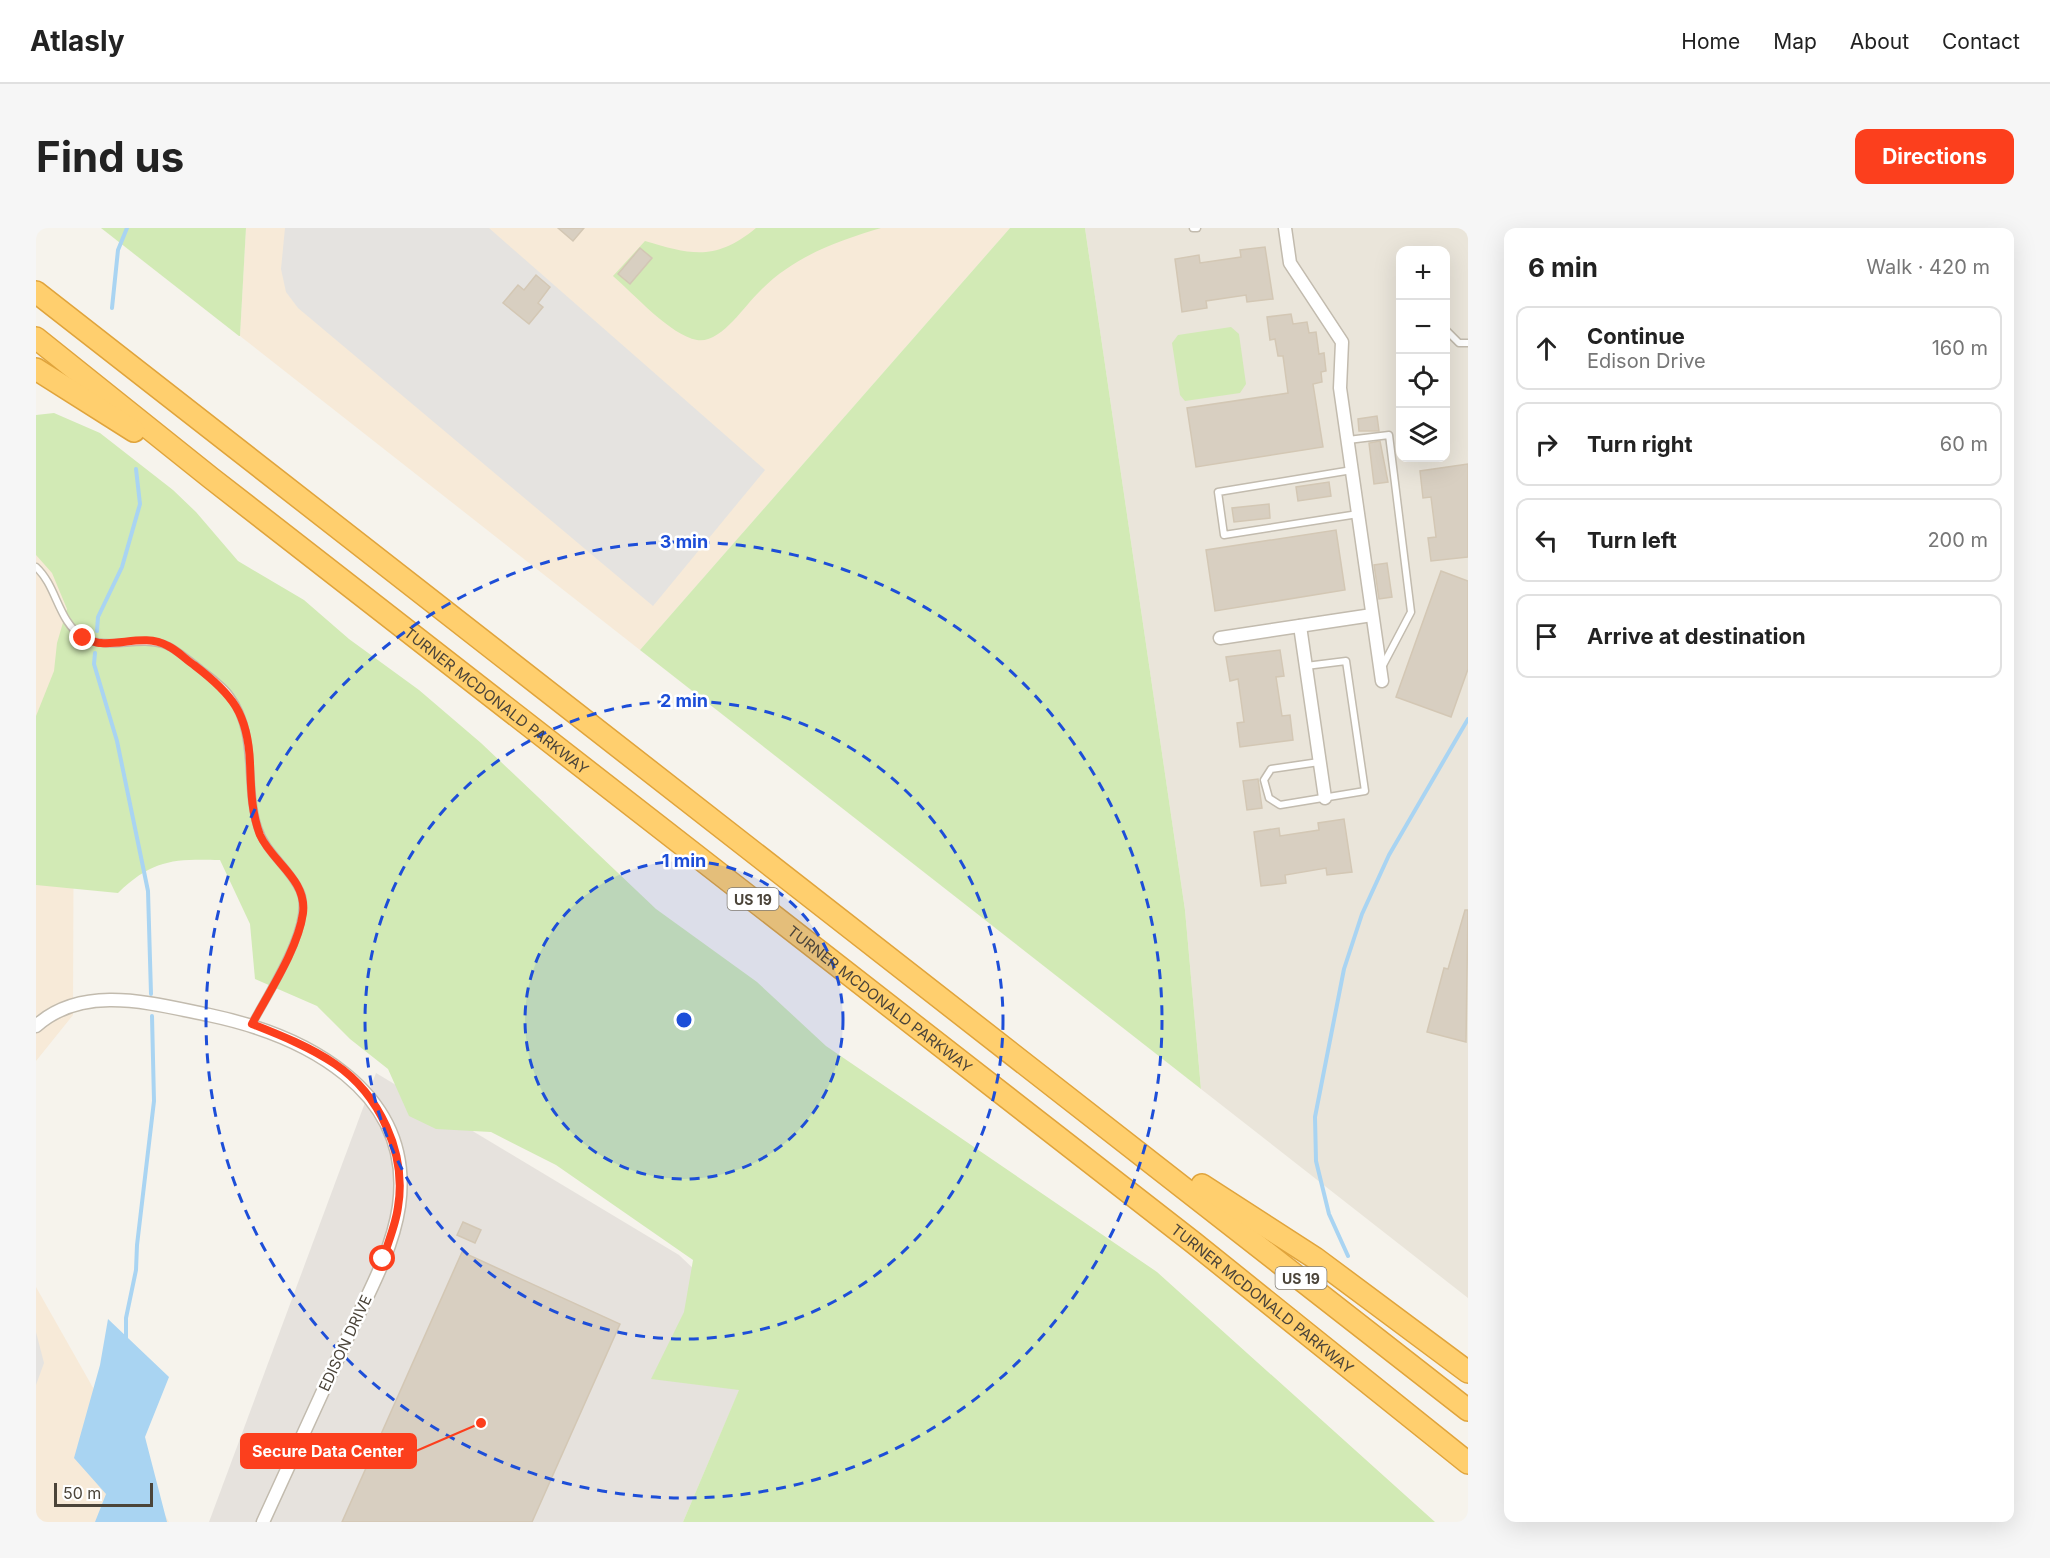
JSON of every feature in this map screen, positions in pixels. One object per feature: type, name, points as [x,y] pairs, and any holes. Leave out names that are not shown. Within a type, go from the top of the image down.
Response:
[{"type":"highway","name":"US 19","points":[[36,292],[1133,1146],[1468,1410]]},
{"type":"highway","name":"TURNER MCDONALD PARKWAY","points":[[36,338],[211,478],[1175,1228],[1468,1463]]},
{"type":"highway","points":[[36,369],[211,478]]},
{"type":"highway","points":[[1133,1146],[1198,1183],[1315,1258],[1468,1372]]},
{"type":"highway","points":[[1362,1377],[1468,1472]]},
{"type":"street","points":[[1285,228],[1290,262],[1342,342],[1340,388],[1381,676]]},
{"type":"street","points":[[1220,638],[1372,615]]},
{"type":"street","points":[[1300,626],[1325,798]]},
{"type":"street","name":"EDISON DRIVE","points":[[36,1026],[66,1008],[94,999],[128,1000],[252,1024],[284,1036],[335,1064],[363,1089],[387,1127],[399,1163],[399,1206],[383,1259],[263,1522]]},
{"type":"lane","points":[[1450,334],[1460,343],[1468,343]]},
{"type":"lane","points":[[1348,440],[1389,435],[1411,612],[1381,676]]},
{"type":"lane","points":[[1352,470],[1218,492],[1224,535],[1358,514]]},
{"type":"lane","points":[[36,567],[44,574],[72,628],[83,638],[100,643],[151,640],[168,645],[230,695],[240,714],[250,761],[254,816],[261,836],[273,856],[292,876],[302,894],[303,911],[299,931],[252,1024]]},
{"type":"lane","points":[[1306,666],[1346,661],[1365,791],[1280,805],[1273,803],[1269,798],[1264,780],[1271,770],[1319,762]]},
{"type":"shaded area","points":[[246,228],[1010,228],[640,650],[240,336]]},
{"type":"shaded area","points":[[285,228],[489,228],[765,470],[653,606],[298,308],[286,292],[281,269]]},
{"type":"shaded area","points":[[1085,228],[1468,228],[1468,1298],[1201,1089],[1185,910]]},
{"type":"shaded area","points":[[36,489],[160,585],[74,739],[73,1015],[36,1061]]},
{"type":"shaded area","points":[[376,1073],[679,1255],[763,1335],[683,1522],[209,1522]]},
{"type":"shaded area","points":[[36,1287],[169,1522],[36,1522]]},
{"type":"shaded area","points":[[36,1332],[44,1363],[36,1385]]},
{"type":"green space","points":[[101,228],[246,228],[240,336],[239,336]]},
{"type":"green space","points":[[756,228],[881,228],[832,245],[801,260],[773,279],[732,323],[706,340],[686,337],[675,330],[613,276],[645,241],[677,250],[703,252],[728,246]]},
{"type":"green space","points":[[1010,228],[1085,228],[1185,910],[1201,1089],[640,650]]},
{"type":"green space","points":[[1231,327],[1239,334],[1246,384],[1240,393],[1185,401],[1180,395],[1172,343],[1178,335]]},
{"type":"green space","points":[[54,413],[100,433],[173,490],[196,512],[238,561],[304,600],[349,639],[419,690],[481,743],[656,909],[757,982],[826,1046],[1157,1272],[1435,1522],[683,1522],[739,1390],[651,1379],[684,1312],[693,1260],[556,1165],[491,1132],[436,1129],[409,1116],[388,1069],[350,1039],[317,1006],[255,979],[250,924],[220,860],[165,863],[142,873],[118,893],[36,885],[36,716],[54,671],[57,643],[67,609],[52,573],[36,555],[36,415]]},
{"type":"water","points":[[108,1319],[169,1377],[145,1437],[167,1522],[95,1522],[106,1494],[74,1458],[100,1365]]},
{"type":"building","points":[[558,228],[584,228],[573,241]]},
{"type":"building","points":[[1265,247],[1273,299],[1247,302],[1246,295],[1206,301],[1207,308],[1182,312],[1175,259],[1199,255],[1200,263],[1241,257],[1240,250]]},
{"type":"building","points":[[640,248],[652,258],[630,284],[618,274]]},
{"type":"building","points":[[536,275],[550,287],[538,303],[543,307],[529,324],[503,303],[518,285],[524,290]]},
{"type":"building","points":[[1291,314],[1293,324],[1307,322],[1309,333],[1316,332],[1319,354],[1324,353],[1326,371],[1321,372],[1322,382],[1313,384],[1323,447],[1196,467],[1187,408],[1288,393],[1283,356],[1278,356],[1275,339],[1270,340],[1267,317]]},
{"type":"building","points":[[1377,416],[1379,431],[1359,431],[1358,419]]},
{"type":"building","points":[[1380,441],[1388,482],[1374,484],[1369,443]]},
{"type":"building","points":[[1468,464],[1468,557],[1431,561],[1428,538],[1436,537],[1431,497],[1423,498],[1420,471]]},
{"type":"building","points":[[1329,482],[1331,496],[1298,501],[1296,487]]},
{"type":"building","points":[[1269,504],[1270,518],[1234,522],[1232,508]]},
{"type":"building","points":[[1336,530],[1345,590],[1215,611],[1206,550]]},
{"type":"building","points":[[1387,563],[1392,597],[1379,599],[1374,565]]},
{"type":"building","points":[[1441,571],[1468,581],[1468,669],[1451,717],[1396,697]]},
{"type":"building","points":[[1280,650],[1284,676],[1276,677],[1282,716],[1290,715],[1293,740],[1240,747],[1237,723],[1244,722],[1238,679],[1230,681],[1226,657]]},
{"type":"building","points":[[1258,779],[1262,808],[1247,810],[1243,781]]},
{"type":"building","points":[[1344,819],[1352,872],[1327,875],[1326,868],[1285,875],[1286,883],[1261,886],[1254,832],[1279,828],[1280,836],[1319,830],[1318,823]]},
{"type":"building","points":[[1465,910],[1468,910],[1466,1042],[1427,1032],[1444,968],[1448,969]]},
{"type":"building","points":[[463,1222],[481,1230],[475,1243],[457,1235]]},
{"type":"building","points":[[462,1252],[620,1324],[532,1522],[342,1522]]},
{"type":"waterway","points":[[112,308],[118,250],[127,228]]},
{"type":"waterway","points":[[97,631],[98,617],[122,567],[140,504],[136,469]]},
{"type":"waterway","points":[[95,653],[94,664],[117,741],[148,891],[151,994]]},
{"type":"waterway","points":[[1348,1256],[1329,1214],[1316,1161],[1315,1117],[1344,969],[1362,914],[1389,855],[1468,719]]},
{"type":"waterway","points":[[126,1340],[126,1318],[136,1270],[154,1101],[152,1016]]},
{"type":"place","name":"Secure Data Center","points":[[481,1423]]},
{"type":"route","points":[[83,638],[100,643],[151,640],[168,645],[230,695],[240,714],[247,739],[254,816],[261,836],[273,856],[292,876],[302,894],[303,911],[299,931],[252,1024],[284,1036],[335,1064],[363,1089],[387,1127],[399,1163],[399,1206],[383,1259]]}]
